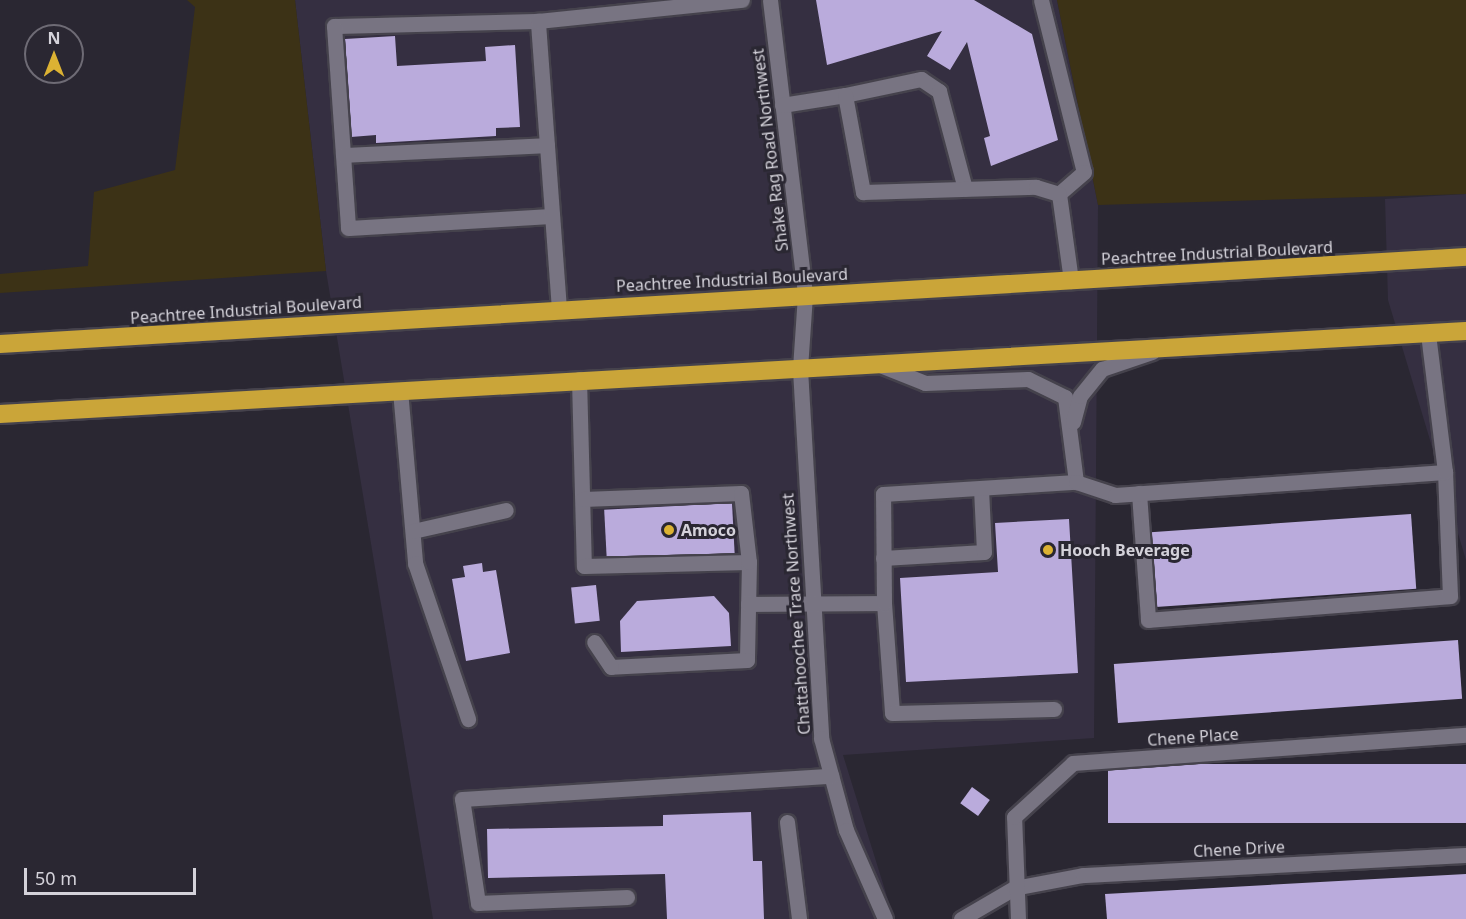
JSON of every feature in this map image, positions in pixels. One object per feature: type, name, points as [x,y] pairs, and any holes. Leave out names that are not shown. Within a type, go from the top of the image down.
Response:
[{"type":"highway","name":"Peachtree Industrial Boulevard","points":[[0,344],[559,309],[1466,257]]},
{"type":"highway","points":[[0,414],[579,379],[800,369],[1466,331]]},
{"type":"street","points":[[552,216],[348,228],[334,26],[538,21],[742,0]]},
{"type":"street","name":"Shake Rag Road Northwest","points":[[770,0],[805,295]]},
{"type":"street","points":[[1041,0],[1084,172],[1059,194]]},
{"type":"street","points":[[538,21],[559,309]]},
{"type":"street","points":[[782,105],[846,95],[921,79],[939,91],[965,189]]},
{"type":"street","points":[[846,95],[863,192],[1036,187],[1059,194]]},
{"type":"street","points":[[343,155],[547,144]]},
{"type":"street","points":[[1059,194],[1071,281]]},
{"type":"street","name":"Chattahoochee Trace Northwest","points":[[805,295],[800,369],[821,738],[846,830],[885,919]]},
{"type":"street","points":[[1139,493],[1148,620],[1450,596],[1445,472],[1428,333]]},
{"type":"street","points":[[1072,425],[1080,396],[1102,369],[1164,348]]},
{"type":"street","points":[[878,364],[925,383],[1028,379],[1065,398],[1072,425],[1076,482]]},
{"type":"street","points":[[579,379],[584,566],[749,562]]},
{"type":"street","points":[[400,390],[415,563],[468,719]]},
{"type":"street","points":[[1054,709],[892,713],[884,603],[883,494],[1076,482],[1115,495],[1445,472]]},
{"type":"street","points":[[883,558],[984,552],[981,488]]},
{"type":"street","points":[[583,498],[741,493],[749,562],[747,660],[611,667],[594,642]]},
{"type":"street","points":[[413,531],[506,510]]},
{"type":"street","points":[[748,604],[884,603]]},
{"type":"street","name":"Chene Place","points":[[1018,919],[1014,888],[1014,817],[1073,763],[1466,735]]},
{"type":"street","points":[[627,897],[478,903],[462,799],[831,776]]},
{"type":"street","points":[[787,822],[799,919]]},
{"type":"street","name":"Chene Drive","points":[[1014,888],[1083,876],[1466,855]]},
{"type":"street","points":[[961,919],[1014,888]]},
{"type":"shaded area","points":[[187,0],[295,0],[326,271],[0,293],[0,274],[88,266],[94,192],[175,170],[195,7]]},
{"type":"shaded area","points":[[295,0],[1057,0],[1098,205],[1094,738],[843,755],[894,919],[433,919],[326,271]]},
{"type":"shaded area","points":[[1057,0],[1466,0],[1466,194],[1098,205]]},
{"type":"shaded area","points":[[1466,194],[1466,560],[1388,300],[1385,199]]},
{"type":"building","points":[[816,0],[974,0],[1032,34],[1058,140],[991,166],[984,138],[990,136],[967,42],[950,70],[927,56],[942,31],[827,65]]},
{"type":"building","points":[[395,36],[397,66],[486,61],[485,47],[515,45],[520,127],[496,128],[496,136],[376,143],[376,135],[351,137],[345,39]]},
{"type":"building","name":"Amoco","points":[[732,503],[735,553],[607,560],[604,510]]},
{"type":"building","points":[[1411,514],[1416,589],[1156,607],[1151,532]]},
{"type":"building","points":[[1069,519],[1078,673],[906,682],[900,578],[998,572],[995,523]]},
{"type":"building","points":[[482,563],[483,572],[496,570],[510,653],[466,661],[452,579],[465,577],[463,566]]},
{"type":"building","points":[[596,585],[600,621],[575,623],[571,588]]},
{"type":"building","points":[[714,596],[729,613],[731,646],[621,652],[620,621],[637,601]]},
{"type":"building","points":[[1458,640],[1462,699],[1118,723],[1114,664]]},
{"type":"building","points":[[1108,764],[1466,764],[1466,823],[1108,823]]},
{"type":"building","points":[[972,787],[990,800],[978,816],[960,803]]},
{"type":"building","points":[[751,812],[753,861],[762,861],[764,919],[667,919],[665,874],[488,878],[487,829],[663,826],[663,815]]},
{"type":"building","points":[[1466,874],[1466,919],[1107,919],[1105,894]]},
{"type":"place","name":"Amoco","points":[[669,530]]},
{"type":"place","name":"Hooch Beverage","points":[[1048,550]]}]
